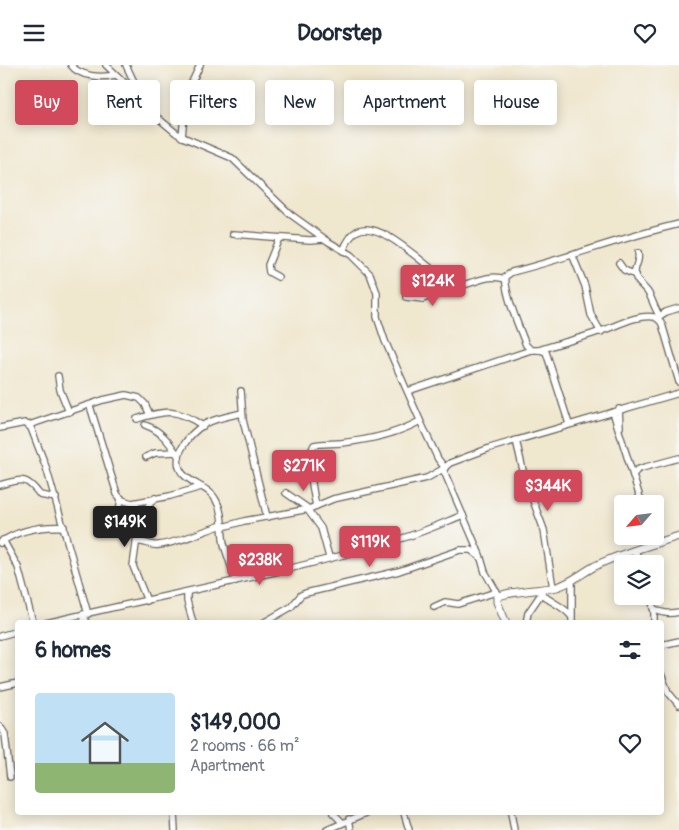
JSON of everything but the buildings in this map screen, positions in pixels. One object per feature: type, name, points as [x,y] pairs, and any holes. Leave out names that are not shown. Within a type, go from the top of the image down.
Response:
[{"type":"street","points":[[71,65],[77,71],[94,76],[115,75]]},
{"type":"street","points":[[106,65],[121,80]]},
{"type":"street","points":[[127,65],[134,80]]},
{"type":"street","points":[[182,137],[186,95],[200,65]]},
{"type":"street","points":[[160,119],[182,137],[232,158],[271,197],[308,228],[359,261],[370,274],[377,293],[377,317],[385,341],[420,421],[444,468],[485,572],[497,594],[497,603],[505,620]]},
{"type":"street","points":[[505,279],[512,272],[679,224]]},
{"type":"street","points":[[344,251],[348,241],[356,232],[365,229],[375,229],[415,254],[435,272],[457,286]]},
{"type":"street","points":[[233,234],[324,239]]},
{"type":"street","points":[[278,277],[271,274],[268,270],[269,261],[280,238]]},
{"type":"street","points":[[638,253],[639,261],[635,272],[650,295],[662,324],[679,382]]},
{"type":"street","points":[[572,254],[586,286],[591,315],[601,331]]},
{"type":"street","points":[[619,263],[624,271],[636,275]]},
{"type":"street","points":[[406,297],[423,299],[487,277],[505,279]]},
{"type":"street","points":[[505,279],[519,327],[526,345],[531,350]]},
{"type":"street","points":[[539,350],[644,317],[658,317],[679,308]]},
{"type":"street","points":[[408,391],[531,350],[544,350],[569,424]]},
{"type":"street","points":[[58,377],[60,390],[69,412]]},
{"type":"street","points":[[241,391],[242,413],[267,517]]},
{"type":"street","points":[[136,542],[143,541],[152,545],[171,543],[223,526],[308,509],[333,499],[427,478],[450,463],[516,440],[679,393]]},
{"type":"street","points":[[0,428],[20,424],[29,425],[112,398],[134,395],[143,401],[150,415]]},
{"type":"street","points":[[90,406],[117,494],[120,498],[132,503],[201,487]]},
{"type":"street","points":[[619,409],[620,432]]},
{"type":"street","points":[[137,419],[166,411],[188,416],[202,426]]},
{"type":"street","points":[[613,412],[639,495]]},
{"type":"street","points":[[177,455],[185,442],[202,426],[220,418],[242,413]]},
{"type":"street","points":[[316,505],[312,485],[311,454],[314,445],[369,438],[405,429],[420,421]]},
{"type":"street","points":[[29,425],[46,467],[56,499],[86,617]]},
{"type":"street","points":[[144,425],[164,435],[177,455],[182,472],[212,493],[220,510],[225,546],[235,581]]},
{"type":"street","points":[[516,440],[525,479],[544,530],[552,588]]},
{"type":"street","points":[[146,457],[155,453],[177,455]]},
{"type":"street","points":[[633,475],[640,469],[679,458]]},
{"type":"street","points":[[630,467],[640,469]]},
{"type":"street","points":[[0,485],[24,480],[32,484],[40,495],[56,499]]},
{"type":"street","points":[[286,493],[313,515],[321,528],[329,557]]},
{"type":"street","points":[[120,498],[120,516],[125,525],[136,531],[133,566],[147,601]]},
{"type":"street","points":[[130,527],[155,499]]},
{"type":"street","points":[[66,620],[86,617],[235,581],[402,538],[463,515]]},
{"type":"street","points":[[32,620],[18,567],[2,542],[15,534],[34,529],[52,526],[64,527]]},
{"type":"street","points":[[664,540],[679,536]]},
{"type":"street","points":[[434,607],[445,602],[458,604],[497,594],[540,592],[572,581],[596,566],[649,545]]},
{"type":"street","points":[[268,620],[291,607],[298,598],[306,593],[399,571],[460,550],[471,550],[480,557]]},
{"type":"street","points":[[635,550],[637,555]]},
{"type":"street","points":[[572,581],[572,620]]},
{"type":"street","points":[[187,592],[186,601],[192,620]]},
{"type":"street","points":[[540,592],[563,607],[571,616]]},
{"type":"street","points":[[527,620],[528,613],[540,592]]},
{"type":"street","points":[[653,605],[654,620]]},
{"type":"street","points":[[654,608],[668,614],[679,612]]},
{"type":"street","points":[[0,636],[15,632]]},
{"type":"street","points":[[664,644],[679,641]]},
{"type":"street","points":[[664,682],[668,692],[679,705]]},
{"type":"street","points":[[0,687],[15,684]]},
{"type":"street","points":[[0,726],[5,734],[10,777]]},
{"type":"street","points":[[174,815],[175,830]]},
{"type":"street","points":[[335,815],[342,822]]},
{"type":"street","points":[[327,830],[360,815]]},
{"type":"street","points":[[405,815],[409,830]]},
{"type":"street","points":[[511,815],[514,830]]},
{"type":"street","points":[[349,819],[351,830]]}]
